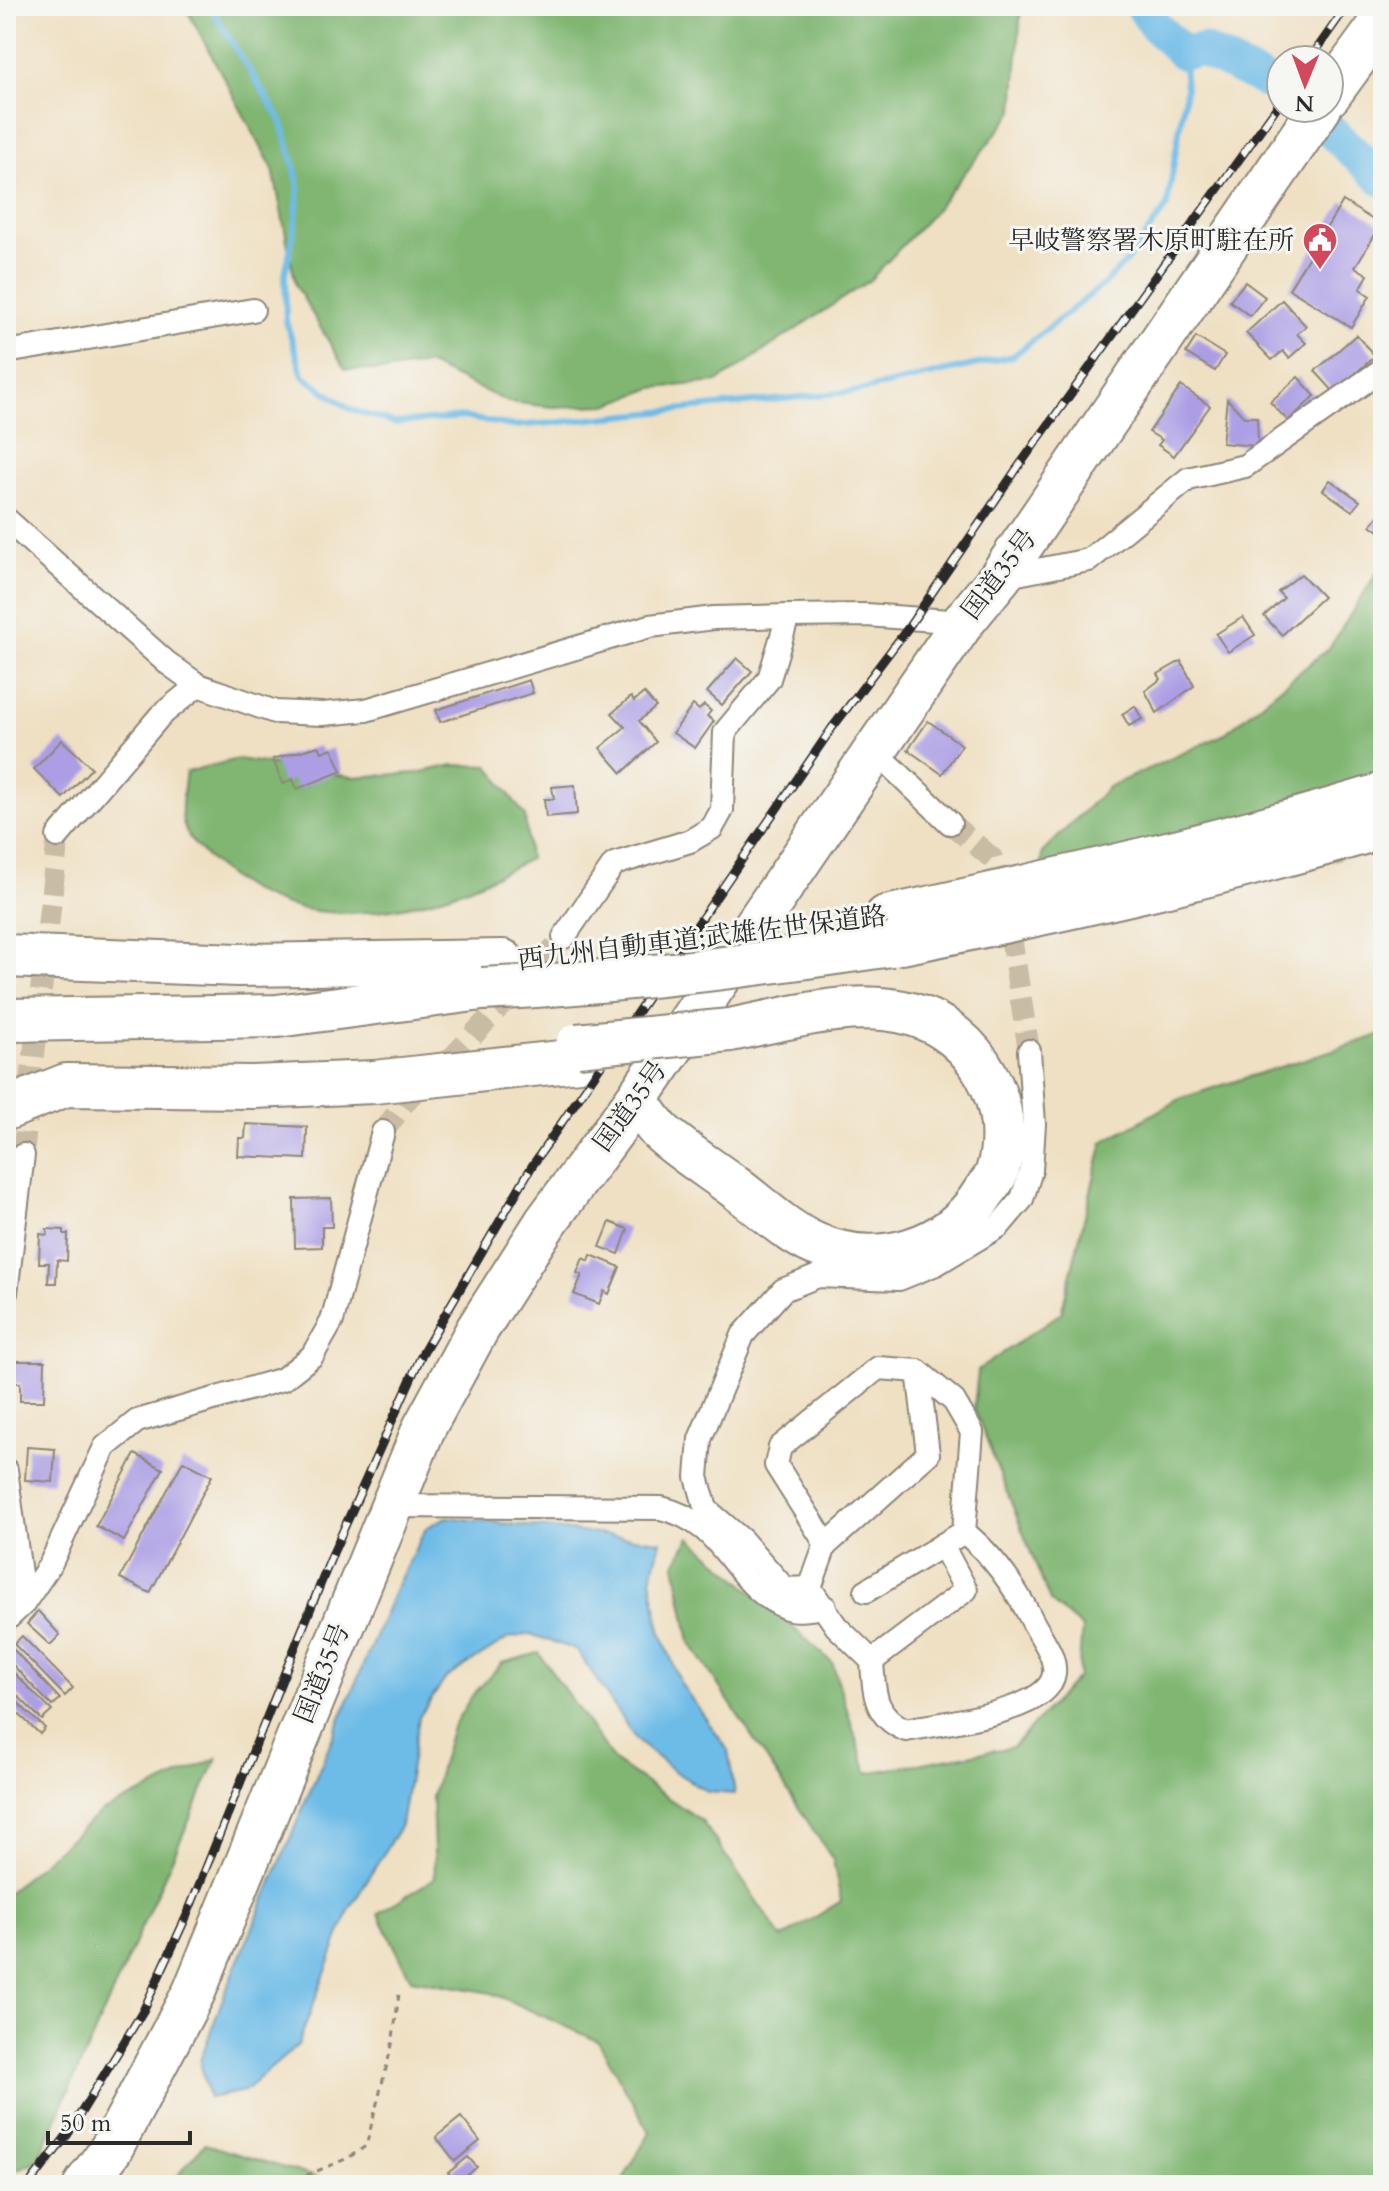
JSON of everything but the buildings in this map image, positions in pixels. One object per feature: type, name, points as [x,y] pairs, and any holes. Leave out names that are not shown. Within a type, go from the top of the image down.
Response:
[{"type":"highway","points":[[1345,73],[1383,21]]},
{"type":"highway","name":"国道35号","points":[[85,2185],[111,2149],[194,1992],[424,1428],[477,1330],[546,1222],[636,1100],[963,622],[1000,577],[1309,124]]},
{"type":"highway","name":"西九州自動車道;武雄佐世保道路","points":[[10,962],[237,994],[492,975],[573,984],[769,963],[1084,875],[1299,820],[1383,794]]},
{"type":"highway","name":"西九州自動車道;武雄佐世保道路","points":[[889,931],[1091,904],[1307,850],[1383,827]]},
{"type":"highway","points":[[6,1020],[277,1016],[492,975]]},
{"type":"highway","points":[[6,1109],[66,1085],[253,1087],[374,1082],[578,1052],[729,1037],[811,1015],[876,1008],[910,1013],[944,1027],[973,1052],[995,1089],[1001,1133],[997,1172],[973,1211],[937,1242],[906,1253],[862,1255],[815,1244],[663,1134],[636,1100]]},
{"type":"highway","points":[[6,1082],[42,1065],[98,1061],[255,1062],[578,1052]]},
{"type":"street","points":[[6,352],[253,310]]},
{"type":"street","points":[[1000,577],[1089,560],[1188,479],[1245,466],[1383,369]]},
{"type":"street","points":[[6,519],[166,662],[198,685],[275,712],[323,714],[366,710],[650,626],[714,618],[866,615],[963,622]]},
{"type":"street","points":[[564,937],[614,864],[690,841],[712,828],[722,810],[725,732],[769,679],[788,616]]},
{"type":"street","points":[[58,836],[160,716],[198,685]]},
{"type":"street","points":[[874,750],[950,823]]},
{"type":"street","points":[[810,1588],[785,1589],[742,1540],[706,1509],[697,1477],[700,1439],[743,1335],[783,1290],[818,1276],[899,1279],[974,1244],[1007,1217],[1022,1199],[1031,1170],[1034,1124],[1029,1051]]},
{"type":"street","points":[[6,1620],[24,1603],[50,1565],[105,1447],[137,1421],[283,1379],[312,1356],[332,1321],[383,1132]]},
{"type":"street","points":[[6,1166],[23,1155],[6,1293]]},
{"type":"street","points":[[826,1544],[776,1465],[780,1447],[878,1368],[918,1371],[954,1401],[972,1432],[964,1532]]},
{"type":"street","points":[[810,1588],[826,1544],[928,1454],[918,1371]]},
{"type":"street","points":[[6,1470],[24,1603]]},
{"type":"street","points":[[391,1506],[661,1508],[684,1513],[702,1525],[753,1586],[789,1609],[825,1607]]},
{"type":"street","points":[[810,1588],[836,1626],[872,1661],[874,1695],[880,1712],[891,1724],[906,1730],[1028,1705],[1049,1689],[1054,1673],[1051,1653],[1023,1601],[983,1547],[964,1532]]},
{"type":"street","points":[[866,1591],[964,1532]]},
{"type":"street","points":[[872,1661],[966,1590],[942,1545]]},
{"type":"path","points":[[284,2185],[348,2158],[366,2146],[392,2045],[399,1994]]},
{"type":"green space","points":[[185,6],[1021,6],[1014,111],[931,215],[870,280],[717,382],[653,388],[607,405],[553,407],[508,402],[427,364],[384,371],[345,369],[296,286],[273,169]]},
{"type":"green space","points":[[1383,563],[1383,838],[1337,858],[1155,911],[1073,909],[1041,890],[1042,853],[1108,787],[1223,735],[1330,647]]},
{"type":"green space","points":[[238,759],[353,777],[416,773],[454,765],[489,766],[525,816],[529,859],[454,893],[414,905],[372,912],[332,912],[292,906],[254,892],[219,868],[195,845],[184,826],[182,804],[186,772]]},
{"type":"green space","points":[[1383,1034],[1383,2185],[620,2185],[650,2132],[598,2041],[492,1993],[411,1979],[378,1913],[435,1878],[432,1797],[451,1730],[471,1697],[502,1663],[539,1653],[614,1761],[702,1821],[782,1938],[841,1901],[833,1860],[690,1642],[675,1564],[690,1537],[832,1662],[867,1773],[1013,1747],[1078,1677],[1082,1628],[1050,1601],[974,1408],[978,1370],[1061,1313],[1103,1142],[1182,1098]]},
{"type":"green space","points":[[217,1758],[38,2160],[6,2175],[6,1894],[101,1812]]},
{"type":"green space","points":[[204,2144],[343,2185],[170,2185]]},
{"type":"water","points":[[446,1517],[661,1541],[651,1579],[660,1630],[681,1684],[728,1750],[735,1794],[708,1792],[674,1771],[637,1741],[577,1650],[530,1634],[509,1638],[446,1678],[419,1717],[401,1825],[349,1910],[298,2045],[244,2091],[209,2098],[200,2061],[223,1998],[396,1587],[426,1528]]},
{"type":"waterway","points":[[209,6],[281,120],[294,164],[299,187],[285,274],[286,321],[303,376],[350,409],[394,423],[463,417],[513,426],[859,391],[1013,356],[1105,283],[1127,261],[1167,206],[1186,88],[1183,53]]},
{"type":"waterway","points":[[1142,6],[1155,26],[1183,53],[1202,50],[1265,81]]},
{"type":"waterway","points":[[1323,124],[1383,180]]},
{"type":"tunnel","points":[[950,823],[992,858],[1010,931],[1029,1051]]},
{"type":"tunnel","points":[[23,1155],[58,836]]},
{"type":"tunnel","points":[[383,1132],[409,1097],[452,1058],[564,937]]},
{"type":"railway","points":[[1320,44],[1347,6]]},
{"type":"railway","points":[[29,2185],[68,2134],[143,2011],[187,1915],[333,1553],[422,1354],[532,1166],[832,728],[908,628],[1016,470],[1265,123]]},
{"type":"place","name":"早岐警察署木原町駐在所","points":[[1320,271]]}]
